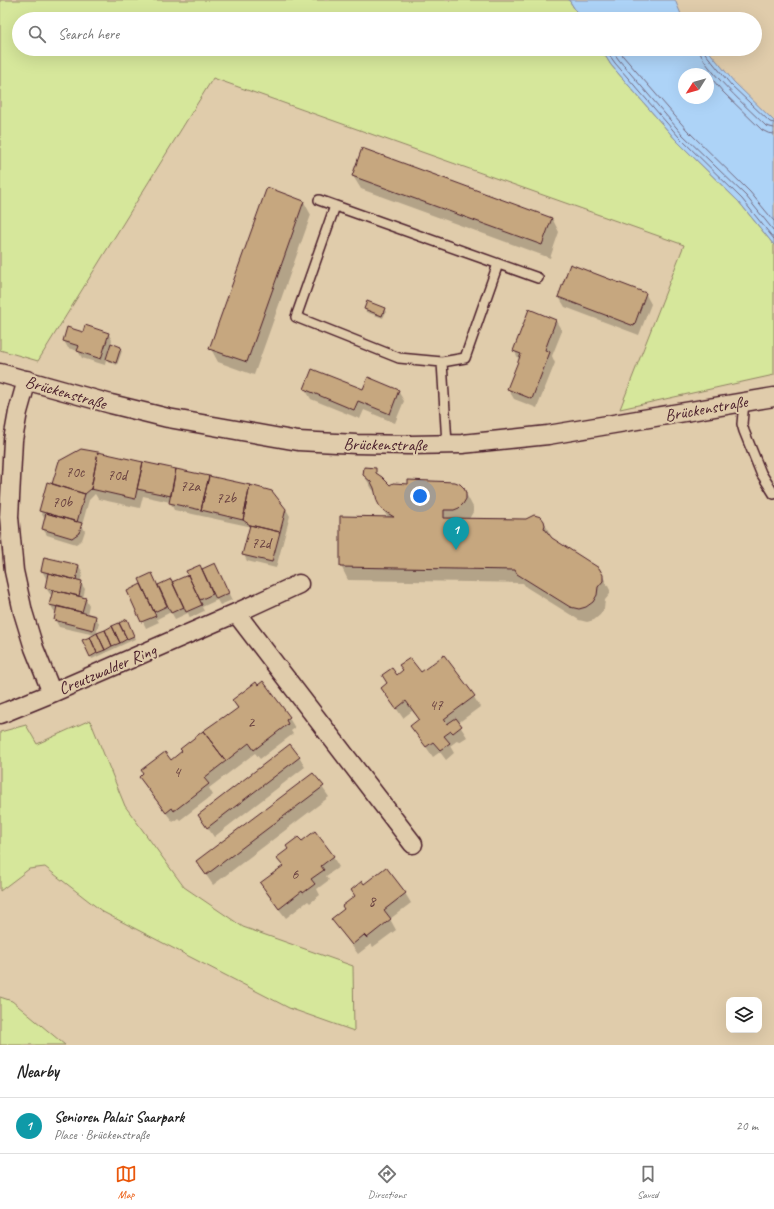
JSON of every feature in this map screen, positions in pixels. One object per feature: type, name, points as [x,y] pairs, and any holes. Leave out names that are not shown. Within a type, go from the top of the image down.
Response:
[{"type":"street","name":"Brückenstraße","points":[[0,373],[111,404],[168,418],[298,441],[356,444],[462,444],[548,435],[774,397]]},
{"type":"street","name":"Creutzwalder Ring","points":[[27,380],[18,412],[13,440],[9,517],[14,571],[23,612],[34,648],[52,693],[299,584]]},
{"type":"street","points":[[236,613],[414,844]]},
{"type":"street","points":[[0,714],[52,693]]},
{"type":"lane","points":[[319,200],[538,278]]},
{"type":"lane","points":[[335,206],[296,317],[399,358],[442,362],[465,358],[498,264]]},
{"type":"lane","points":[[442,362],[447,444]]},
{"type":"lane","points":[[744,402],[742,424],[744,431],[761,473],[774,494]]},
{"type":"green space","points":[[0,0],[569,0],[577,12],[12,12],[12,56],[605,56],[611,65],[676,140],[739,202],[774,245],[774,375],[620,409],[684,245],[213,78],[38,361],[0,350]]},
{"type":"green space","points":[[90,720],[125,806],[184,887],[243,927],[353,966],[354,1031],[289,1008],[103,912],[45,867],[29,869],[0,891],[0,732],[26,725],[37,744]]},
{"type":"green space","points":[[0,997],[12,1001],[65,1045],[0,1045]]},
{"type":"water","points":[[569,0],[675,0],[680,12],[577,12]]},
{"type":"water","points":[[605,56],[713,56],[734,82],[774,121],[774,245],[739,202],[676,140],[611,65]]},
{"type":"building","points":[[362,148],[552,218],[542,245],[352,176]]},
{"type":"building","points":[[267,187],[304,201],[247,362],[209,349]]},
{"type":"building","points":[[570,264],[646,293],[634,326],[558,297]]},
{"type":"building","points":[[367,301],[385,308],[382,316],[364,309]]},
{"type":"building","points":[[529,309],[556,320],[545,350],[550,352],[532,399],[507,389],[521,354],[513,351]]},
{"type":"building","points":[[85,325],[109,333],[101,359],[77,351],[79,346],[63,341],[67,327],[83,332]]},
{"type":"building","points":[[111,343],[121,347],[116,363],[106,359]]},
{"type":"building","points":[[312,369],[363,389],[368,377],[399,390],[390,414],[358,401],[354,410],[304,389]]},
{"type":"building","points":[[81,449],[98,452],[91,489],[85,494],[52,484],[59,461]]},
{"type":"building","points":[[98,452],[143,462],[135,499],[91,489]]},
{"type":"building","points":[[143,462],[176,469],[171,496],[137,489]]},
{"type":"building","points":[[364,467],[376,468],[376,473],[390,485],[393,483],[408,484],[408,480],[455,482],[460,484],[466,493],[466,499],[459,508],[454,510],[444,510],[444,518],[526,519],[534,515],[541,517],[544,521],[544,528],[552,538],[599,568],[603,575],[603,581],[598,587],[597,595],[593,602],[586,607],[579,609],[570,607],[517,574],[515,570],[340,567],[340,516],[394,517],[381,509],[371,482],[363,475]]},
{"type":"building","points":[[176,469],[209,476],[201,510],[169,503]]},
{"type":"building","points":[[209,476],[250,485],[243,520],[201,510]]},
{"type":"building","points":[[47,482],[85,494],[77,522],[39,511]]},
{"type":"building","points":[[250,485],[272,491],[286,509],[280,532],[250,525],[243,520]]},
{"type":"building","points":[[46,513],[82,523],[79,533],[72,538],[42,529]]},
{"type":"building","points":[[250,525],[280,532],[272,562],[242,555]]},
{"type":"building","points":[[44,557],[79,565],[76,580],[41,571]]},
{"type":"building","points":[[215,563],[229,593],[216,599],[202,569]]},
{"type":"building","points":[[200,565],[213,594],[200,600],[186,571]]},
{"type":"building","points":[[48,573],[82,581],[79,596],[45,588]]},
{"type":"building","points":[[152,573],[167,606],[154,612],[139,579]]},
{"type":"building","points":[[188,575],[202,605],[186,612],[172,582]]},
{"type":"building","points":[[171,579],[184,607],[171,613],[158,585]]},
{"type":"building","points":[[141,584],[156,616],[141,622],[127,591]]},
{"type":"building","points":[[53,590],[86,598],[82,612],[49,605]]},
{"type":"building","points":[[57,606],[96,616],[93,630],[54,620]]},
{"type":"building","points":[[127,619],[134,636],[127,639],[119,623]]},
{"type":"building","points":[[119,623],[127,639],[120,643],[112,626]]},
{"type":"building","points":[[112,626],[120,643],[112,646],[105,630]]},
{"type":"building","points":[[105,630],[112,646],[105,650],[97,633]]},
{"type":"building","points":[[97,633],[105,650],[97,653],[90,637]]},
{"type":"building","points":[[90,637],[97,653],[90,657],[82,640]]},
{"type":"building","points":[[444,655],[475,696],[444,719],[447,724],[456,718],[462,726],[453,733],[451,731],[444,736],[450,743],[440,750],[433,742],[426,747],[410,726],[419,719],[406,701],[396,709],[381,688],[387,683],[382,675],[392,668],[397,675],[403,670],[399,665],[410,658],[421,672]]},
{"type":"building","points":[[263,681],[290,717],[286,720],[288,724],[254,750],[249,743],[226,761],[203,731],[238,708],[232,700],[256,682],[258,685]]},
{"type":"building","points":[[203,731],[226,761],[204,778],[209,784],[174,811],[172,808],[166,813],[139,777],[143,773],[141,770],[165,752],[171,760],[182,751],[180,749]]},
{"type":"building","points":[[290,744],[300,757],[207,828],[198,815]]},
{"type":"building","points":[[313,773],[324,786],[206,875],[196,861]]},
{"type":"building","points":[[315,831],[334,856],[321,866],[324,870],[311,879],[315,884],[303,893],[302,891],[279,909],[260,883],[283,866],[276,858],[288,849],[286,846],[298,837],[302,841]]},
{"type":"building","points":[[386,867],[406,893],[384,910],[391,919],[367,938],[364,935],[352,945],[331,919],[344,909],[342,906],[355,896],[351,890],[362,881],[364,884]]},
{"type":"place","name":"Senioren Palais Saarpark","points":[[456,550]]}]
